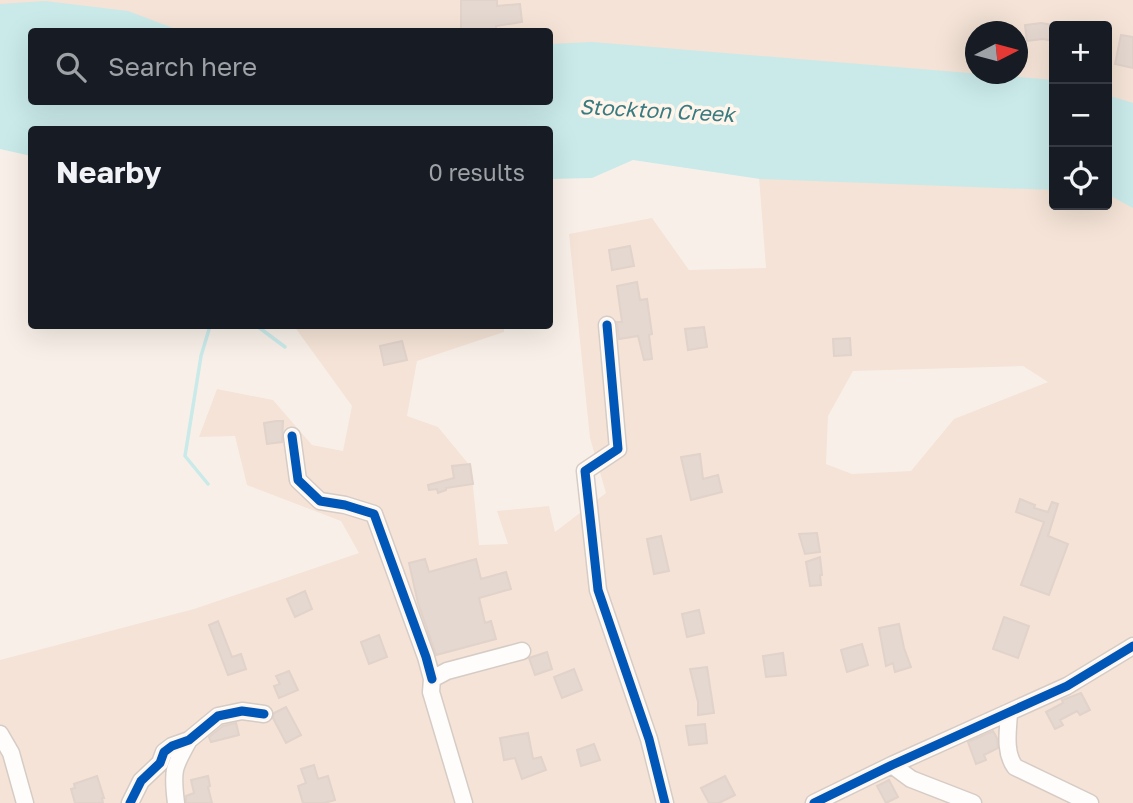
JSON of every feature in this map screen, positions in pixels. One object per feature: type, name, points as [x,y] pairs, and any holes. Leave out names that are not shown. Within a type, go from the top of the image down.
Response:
[{"type":"street","points":[[607,325],[618,449],[585,471],[598,590],[649,739],[665,803]]},
{"type":"street","points":[[292,436],[298,480],[320,501],[374,514],[426,657],[432,679],[431,692],[464,803]]},
{"type":"street","points":[[814,803],[1067,686],[1133,646]]},
{"type":"street","points":[[432,679],[447,671],[522,651]]},
{"type":"street","points":[[130,803],[141,781],[160,763],[164,751],[189,740],[218,716],[242,711],[264,714]]},
{"type":"street","points":[[1009,713],[1008,751],[1015,767],[1090,803]]},
{"type":"street","points":[[0,734],[11,753],[25,803]]},
{"type":"street","points":[[176,803],[174,766],[189,740]]},
{"type":"street","points":[[892,765],[911,779],[973,803]]},
{"type":"shaded area","points":[[0,0],[1133,0],[1133,803],[0,803],[0,660],[194,609],[359,553],[341,521],[247,485],[235,436],[199,437],[217,389],[273,400],[312,445],[343,451],[352,406],[296,329],[504,329],[504,332],[417,361],[407,416],[438,427],[471,467],[479,545],[508,544],[497,511],[549,506],[555,532],[606,493],[590,438],[569,234],[652,218],[689,270],[766,268],[752,86],[553,79],[553,28],[28,28],[28,32],[0,35]],"holes":[[[1023,366],[1048,382],[954,419],[911,471],[852,474],[826,464],[828,416],[853,371]]]},
{"type":"water","name":"Stockton Creek","points":[[45,1],[128,11],[173,28],[28,28],[28,105],[553,105],[553,44],[592,42],[965,73],[965,84],[1028,84],[1028,78],[1049,80],[1049,190],[760,179],[633,160],[592,178],[553,179],[553,126],[28,126],[28,155],[0,149],[0,4]]},
{"type":"water","points":[[1112,97],[1133,103],[1133,208],[1112,197]]},
{"type":"building","points":[[461,0],[497,0],[497,6],[520,4],[522,22],[496,28],[461,28]]},
{"type":"building","points":[[1049,24],[1049,40],[1028,41],[1028,25]]},
{"type":"building","points":[[1121,35],[1133,37],[1133,68],[1115,64]]},
{"type":"building","points":[[630,246],[634,266],[612,270],[609,250]]},
{"type":"building","points":[[637,282],[640,300],[647,299],[652,359],[644,360],[638,336],[619,339],[617,322],[622,322],[617,286]]},
{"type":"building","points":[[704,327],[707,347],[688,350],[685,329]]},
{"type":"building","points":[[850,338],[851,355],[834,356],[833,339]]},
{"type":"building","points":[[402,341],[407,360],[384,365],[380,346]]},
{"type":"building","points":[[283,421],[282,442],[267,444],[264,423]]},
{"type":"building","points":[[700,454],[703,479],[718,475],[722,492],[691,500],[681,457]]},
{"type":"building","points":[[470,464],[473,484],[446,488],[438,493],[437,489],[429,490],[428,485],[454,478],[452,466]]},
{"type":"building","points":[[1020,499],[1035,505],[1034,508],[1048,512],[1052,502],[1058,504],[1048,536],[1068,544],[1049,595],[1021,585],[1044,522],[1016,512]]},
{"type":"building","points":[[817,533],[820,552],[805,554],[799,534]]},
{"type":"building","points":[[661,536],[669,571],[654,574],[647,539]]},
{"type":"building","points":[[820,557],[821,585],[810,586],[806,562]]},
{"type":"building","points":[[425,559],[429,572],[476,559],[481,579],[506,572],[511,589],[479,598],[485,623],[491,621],[496,639],[436,655],[418,603],[409,563]]},
{"type":"building","points":[[305,591],[312,609],[295,617],[287,599]]},
{"type":"building","points":[[699,610],[704,633],[687,637],[682,614]]},
{"type":"building","points":[[1004,617],[1029,626],[1018,658],[993,649]]},
{"type":"building","points":[[218,621],[232,657],[241,654],[246,669],[228,675],[209,625]]},
{"type":"building","points":[[899,624],[911,667],[895,672],[893,663],[886,666],[879,628]]},
{"type":"building","points":[[379,635],[387,657],[369,664],[361,642]]},
{"type":"building","points":[[862,644],[868,665],[847,672],[841,650]]},
{"type":"building","points":[[547,652],[552,669],[535,675],[529,658]]},
{"type":"building","points":[[783,653],[786,675],[766,677],[763,656]]},
{"type":"building","points":[[707,667],[714,713],[698,715],[698,702],[690,669]]},
{"type":"building","points":[[574,669],[582,690],[562,698],[554,677]]},
{"type":"building","points":[[289,671],[298,690],[279,698],[274,686],[280,684],[276,676]]},
{"type":"building","points":[[1081,693],[1090,710],[1080,715],[1077,711],[1060,720],[1063,725],[1055,729],[1046,712],[1063,703],[1062,700]]},
{"type":"building","points":[[286,707],[301,735],[286,743],[273,718],[274,713]]},
{"type":"building","points":[[236,723],[239,735],[211,742],[209,737],[223,726]]},
{"type":"building","points":[[705,724],[707,743],[689,745],[686,726]]},
{"type":"building","points":[[993,731],[998,748],[984,755],[986,760],[976,764],[968,742]]},
{"type":"building","points":[[528,733],[533,759],[541,757],[546,770],[522,779],[515,758],[504,760],[500,738]]},
{"type":"building","points":[[594,744],[600,760],[581,766],[577,750]]},
{"type":"building","points":[[314,765],[318,779],[328,776],[335,800],[303,803],[298,786],[306,783],[301,769]]},
{"type":"building","points":[[97,776],[103,803],[75,803],[71,789],[75,788],[74,784]]},
{"type":"building","points":[[208,776],[212,803],[186,803],[186,796],[194,793],[191,780]]},
{"type":"building","points":[[725,776],[735,795],[719,803],[709,803],[701,788]]},
{"type":"building","points":[[889,780],[898,797],[886,803],[877,786]]},
{"type":"waterway","points":[[208,484],[185,456],[201,356],[209,329]]},
{"type":"waterway","points":[[261,329],[285,347]]},
{"type":"cycle path","points":[[607,325],[618,449],[585,471],[598,590],[649,739],[665,803]]},
{"type":"cycle path","points":[[292,436],[298,480],[320,501],[374,514],[432,679]]},
{"type":"cycle path","points":[[814,803],[1067,686],[1133,646]]},
{"type":"cycle path","points":[[130,803],[141,781],[160,763],[164,752],[172,746],[189,740],[218,716],[242,711],[264,714]]}]
